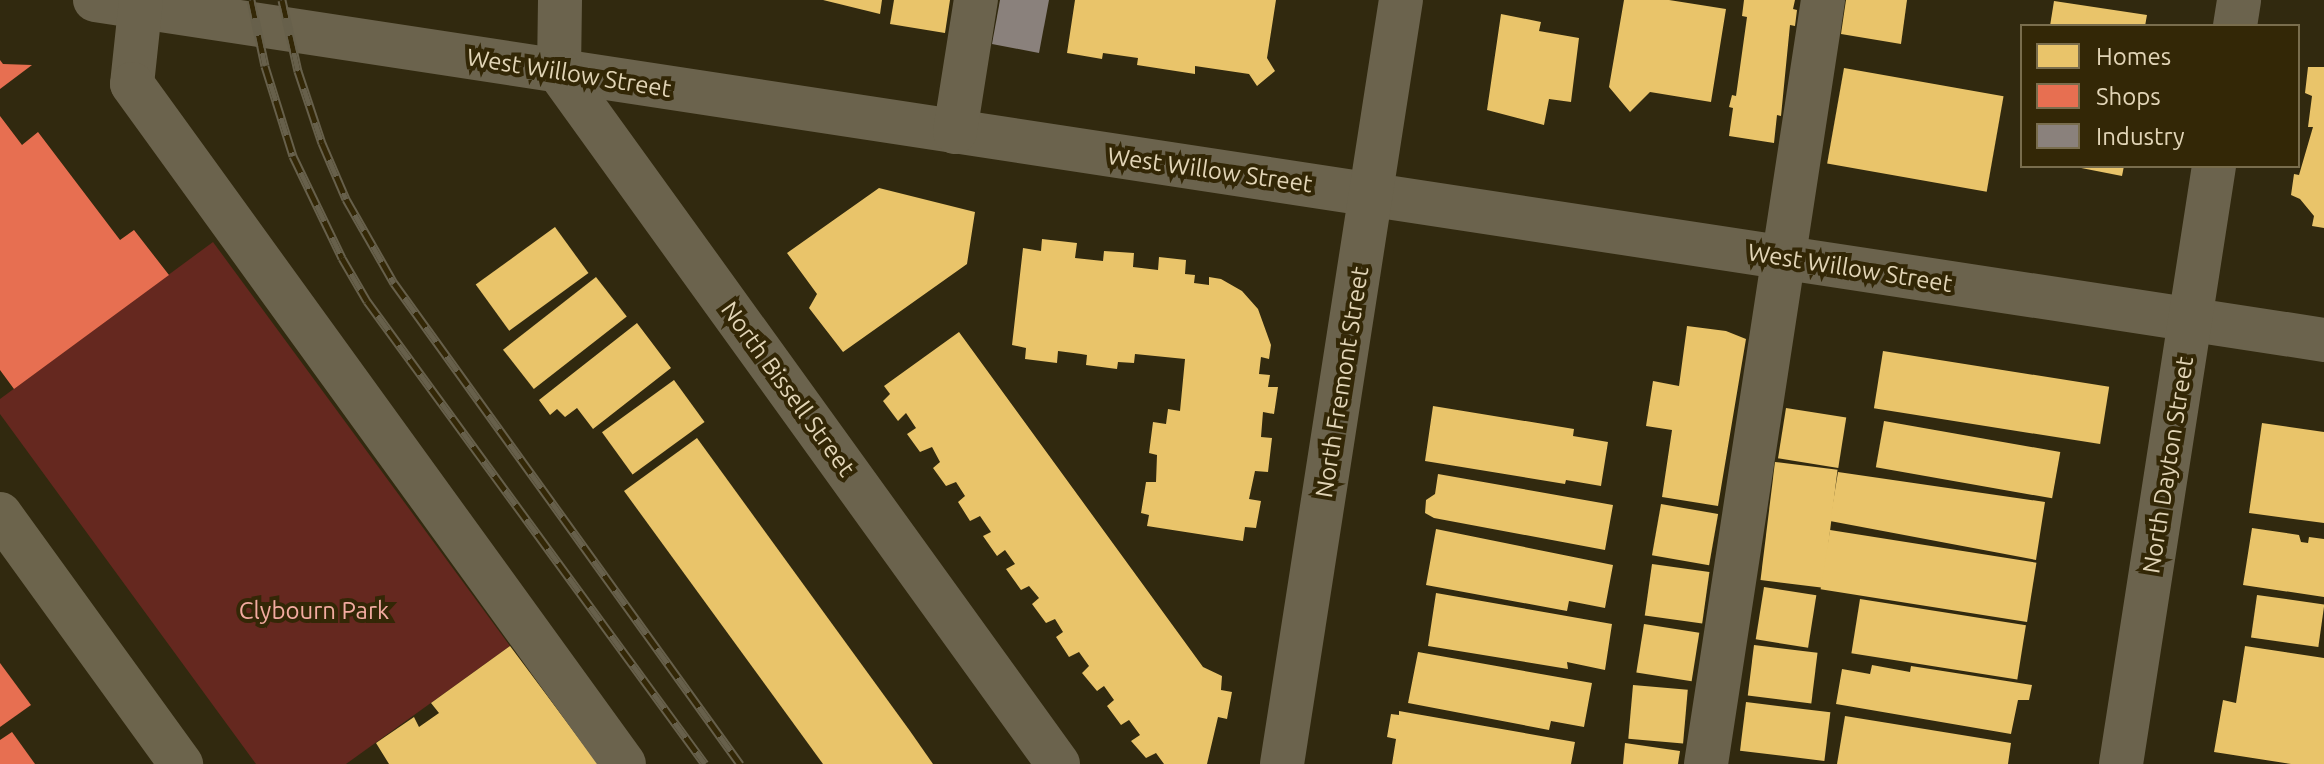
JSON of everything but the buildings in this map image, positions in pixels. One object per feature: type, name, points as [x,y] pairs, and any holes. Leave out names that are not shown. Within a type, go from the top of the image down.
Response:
[{"type":"main road","points":[[0,514],[181,764]]},
{"type":"street","name":"West Willow Street","points":[[95,0],[140,4],[559,72],[2324,340]]},
{"type":"street","points":[[559,72],[560,0]]},
{"type":"street","points":[[955,132],[976,0]]},
{"type":"street","name":"North Fremont Street","points":[[1282,764],[1401,0]]},
{"type":"street","points":[[1706,764],[1823,0]]},
{"type":"street","points":[[2235,24],[2239,0]]},
{"type":"street","points":[[140,4],[132,84],[624,764]]},
{"type":"street","name":"North Bissell Street","points":[[559,72],[1058,764]]},
{"type":"street","name":"North Dayton Street","points":[[2121,764],[2214,168]]},
{"type":"green space","name":"Clybourn Park","points":[[213,242],[510,646],[346,764],[256,764],[0,414],[0,399]]},
{"type":"railway","points":[[251,0],[265,66],[293,156],[342,258],[367,301],[705,764]]},
{"type":"railway","points":[[282,0],[298,71],[322,143],[346,199],[394,283],[740,764]]}]
